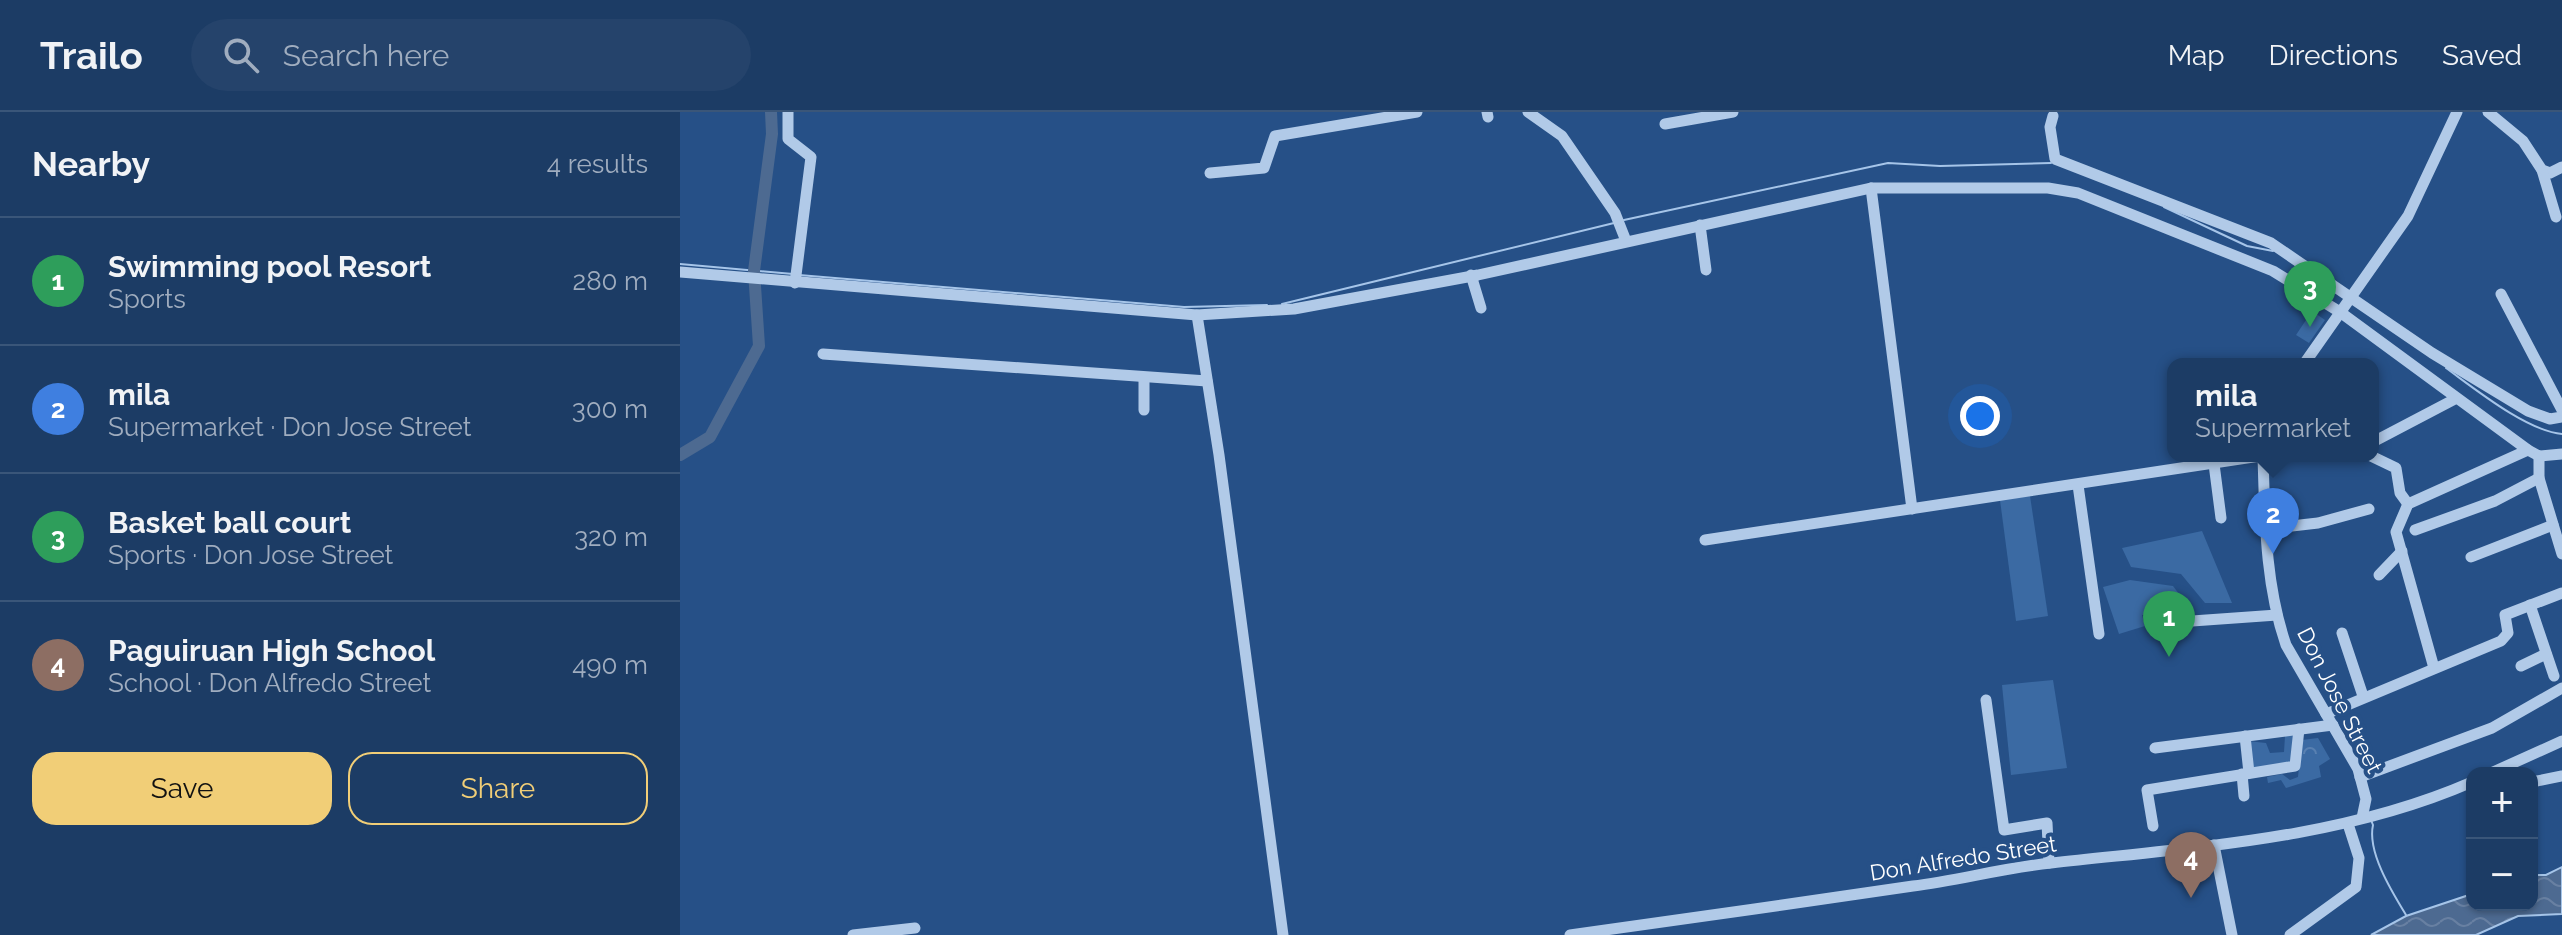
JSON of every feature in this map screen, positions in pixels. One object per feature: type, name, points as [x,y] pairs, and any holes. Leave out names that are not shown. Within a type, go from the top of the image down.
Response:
[{"type":"street","points":[[788,112],[788,139],[811,157],[795,277]]},
{"type":"street","points":[[1210,173],[1264,168],[1275,136],[1417,112]]},
{"type":"street","points":[[1528,112],[1562,136],[1618,220],[1625,238]]},
{"type":"street","points":[[1665,124],[1733,112]]},
{"type":"street","points":[[2308,358],[2408,216],[2457,112]]},
{"type":"street","points":[[2488,112],[2523,141],[2542,170],[2556,217]]},
{"type":"street","points":[[2053,116],[2050,127],[2055,159],[2271,243],[2432,353],[2528,411],[2550,419],[2562,417]]},
{"type":"street","points":[[2542,170],[2550,173],[2562,167]]},
{"type":"street","points":[[680,272],[795,277],[1197,315],[1294,309],[1471,275],[1625,238],[1871,188],[2048,188],[2078,193],[2273,271],[2340,311],[2528,450],[2539,456],[2562,454]]},
{"type":"street","points":[[1871,188],[1912,509]]},
{"type":"street","points":[[1700,225],[1706,270]]},
{"type":"street","points":[[1471,275],[1481,308]]},
{"type":"street","points":[[2501,294],[2562,410]]},
{"type":"street","points":[[1197,315],[1283,935]]},
{"type":"street","points":[[823,354],[1207,381]]},
{"type":"street","points":[[1144,378],[1144,410]]},
{"type":"street","points":[[2379,439],[2455,399]]},
{"type":"street","points":[[2434,668],[2396,532],[2408,504],[2528,450]]},
{"type":"street","points":[[2539,456],[2539,478],[2562,554]]},
{"type":"street","points":[[2379,460],[2396,468],[2400,493],[2408,504]]},
{"type":"street","points":[[1705,540],[1848,516],[2226,462]]},
{"type":"street","name":"Don Jose Street","points":[[2261,462],[2265,529],[2277,615],[2286,645],[2360,777],[2366,799],[2362,818]]},
{"type":"street","points":[[2214,464],[2221,518]]},
{"type":"street","points":[[2415,530],[2495,501],[2539,478]]},
{"type":"street","points":[[2078,485],[2099,634]]},
{"type":"street","points":[[2265,529],[2318,523],[2369,509]]},
{"type":"street","points":[[2471,557],[2553,525]]},
{"type":"street","points":[[2379,575],[2402,551]]},
{"type":"street","points":[[2155,748],[2299,729],[2330,719],[2363,696],[2501,641],[2508,633],[2505,615],[2562,593]]},
{"type":"street","points":[[2530,605],[2554,676]]},
{"type":"street","points":[[2164,623],[2277,615]]},
{"type":"street","points":[[2342,633],[2363,696]]},
{"type":"street","points":[[2521,666],[2546,654]]},
{"type":"street","points":[[2360,777],[2492,728],[2562,688]]},
{"type":"street","points":[[1986,700],[2004,830],[2047,823],[2049,863]]},
{"type":"street","points":[[2153,826],[2147,790],[2295,766],[2299,729]]},
{"type":"street","points":[[2244,796],[2245,736]]},
{"type":"street","points":[[2504,767],[2562,741]]},
{"type":"street","points":[[2538,781],[2562,776]]},
{"type":"street","name":"Don Alfredo Street","points":[[1570,935],[1917,886],[2049,863],[2149,855],[2348,824],[2466,786]]},
{"type":"street","points":[[2290,935],[2356,887],[2359,858],[2348,824]]},
{"type":"street","points":[[2214,845],[2232,935]]},
{"type":"street","points":[[853,935],[914,931],[918,914]]},
{"type":"green space","points":[[2312,311],[2325,320],[2309,343],[2296,335]]},
{"type":"green space","points":[[2030,496],[2048,616],[2016,621],[2000,500]]},
{"type":"green space","points":[[2202,531],[2232,603],[2205,603],[2181,574],[2131,567],[2122,548]]},
{"type":"green space","points":[[2130,580],[2173,586],[2191,610],[2142,615],[2145,626],[2119,634],[2103,587]]},
{"type":"green space","points":[[2053,680],[2067,768],[2011,775],[2002,685]]},
{"type":"green space","points":[[2296,735],[2292,764],[2252,769],[2247,741],[2266,743],[2270,753],[2284,752],[2285,736]]},
{"type":"green space","points":[[2318,738],[2330,759],[2319,766],[2321,777],[2286,788],[2281,780],[2268,783],[2267,777],[2282,774],[2290,780],[2298,777],[2302,740]]},
{"type":"water","points":[[2562,867],[2562,914],[2518,916],[2476,935],[2371,935],[2406,916],[2466,896],[2466,911],[2538,911],[2538,875],[2546,875]]},
{"type":"waterway","points":[[680,455],[710,437],[759,346],[754,271],[772,134],[771,112]]},
{"type":"waterway","points":[[1624,220],[1888,163],[1940,166],[2051,163]]},
{"type":"waterway","points":[[2164,207],[2247,246],[2273,251]]},
{"type":"waterway","points":[[1282,304],[1614,223]]},
{"type":"waterway","points":[[680,264],[793,274]]},
{"type":"waterway","points":[[799,275],[1184,307],[1267,305]]},
{"type":"waterway","points":[[2446,368],[2518,417],[2562,434]]},
{"type":"waterway","points":[[2371,820],[2377,859],[2406,915]]},
{"type":"place","name":"Basket ball court","points":[[2310,327]]},
{"type":"place","name":"mila","points":[[2273,554]]},
{"type":"place","name":"Swimming pool Resort","points":[[2169,657]]},
{"type":"place","name":"Paguiruan High School","points":[[2191,898]]}]
